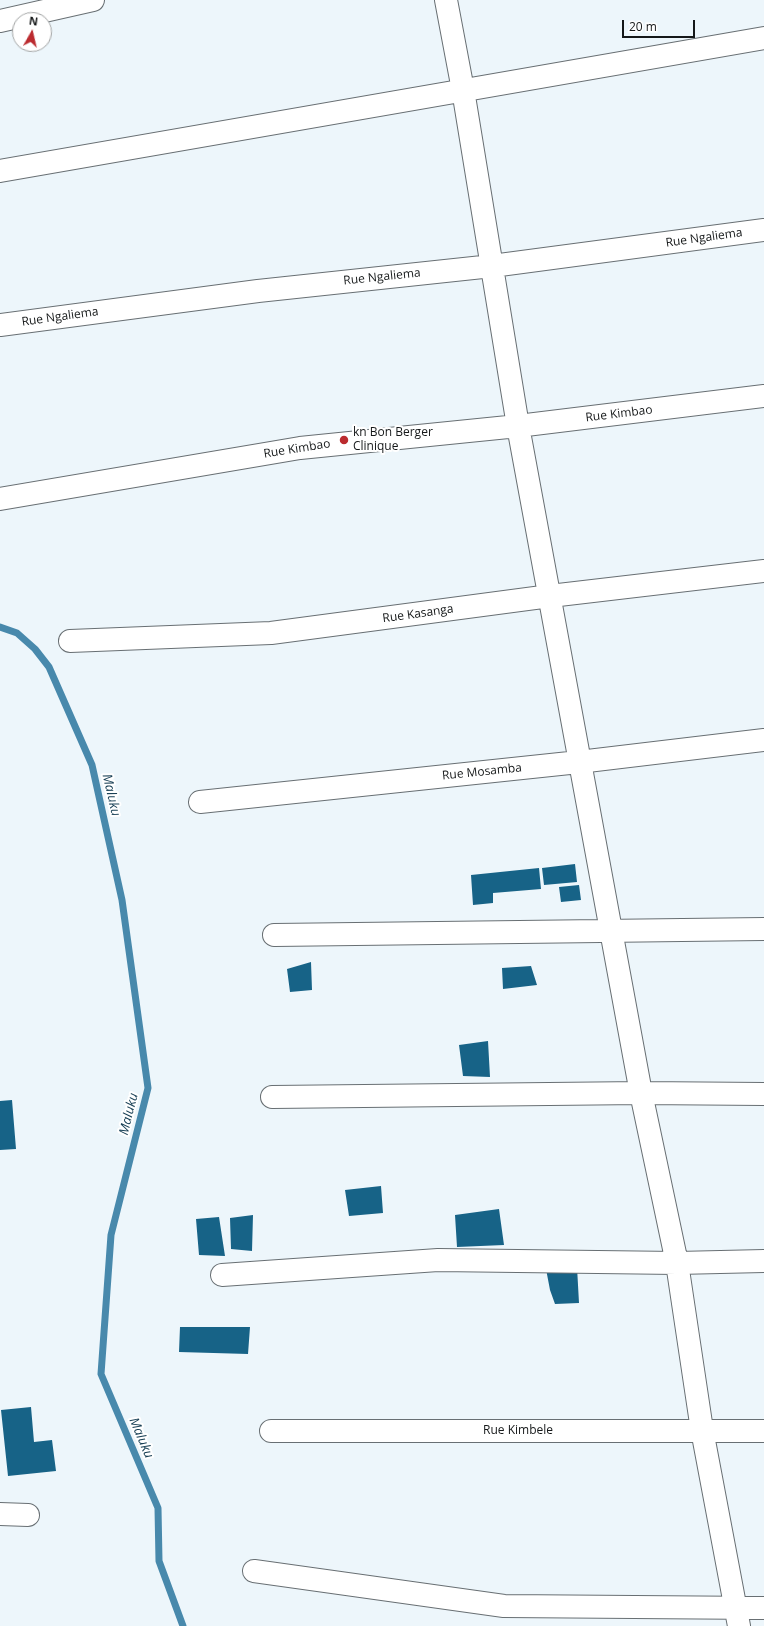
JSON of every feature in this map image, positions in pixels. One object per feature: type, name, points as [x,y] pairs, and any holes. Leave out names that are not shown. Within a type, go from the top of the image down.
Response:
[{"type":"street","points":[[0,21],[93,0]]},
{"type":"street","points":[[446,0],[464,90],[518,426],[579,762],[641,1093],[678,1263],[702,1430],[737,1617]]},
{"type":"street","points":[[0,171],[764,38]]},
{"type":"street","name":"Rue Ngaliema","points":[[0,325],[258,290],[492,266],[764,230]]},
{"type":"street","name":"Rue Kimbao","points":[[0,499],[300,448],[518,426],[764,396]]},
{"type":"street","name":"Rue Kasanga","points":[[70,641],[271,633],[550,596],[764,572]]},
{"type":"street","name":"Rue Mosamba","points":[[200,802],[579,762],[764,740]]},
{"type":"street","points":[[274,935],[764,929]]},
{"type":"street","points":[[272,1097],[641,1093],[764,1094]]},
{"type":"street","points":[[222,1275],[438,1260],[678,1263],[764,1261]]},
{"type":"street","name":"Rue Kimbele","points":[[271,1431],[764,1431]]},
{"type":"street","points":[[0,1514],[28,1515]]},
{"type":"street","points":[[254,1571],[504,1606],[737,1617],[764,1608]]},
{"type":"building","points":[[575,864],[577,882],[544,885],[542,868]]},
{"type":"building","points":[[539,868],[541,889],[493,893],[493,903],[473,905],[471,875]]},
{"type":"building","points":[[579,885],[581,900],[561,902],[559,887]]},
{"type":"building","points":[[311,962],[312,990],[290,992],[287,969]]},
{"type":"building","points":[[531,966],[537,985],[503,989],[502,968]]},
{"type":"building","points":[[488,1041],[490,1077],[463,1076],[459,1045]]},
{"type":"building","points":[[12,1100],[16,1149],[0,1150],[0,1101]]},
{"type":"building","points":[[381,1186],[383,1213],[349,1216],[345,1190]]},
{"type":"building","points":[[499,1209],[504,1245],[457,1247],[455,1215]]},
{"type":"building","points":[[253,1215],[252,1251],[231,1249],[230,1218]]},
{"type":"building","points":[[219,1217],[225,1256],[199,1255],[196,1219]]},
{"type":"building","points":[[577,1267],[579,1303],[555,1304],[550,1290],[546,1269]]},
{"type":"building","points":[[180,1327],[250,1327],[248,1354],[179,1352]]},
{"type":"building","points":[[31,1407],[34,1442],[52,1440],[56,1471],[8,1476],[1,1410]]},
{"type":"waterway","name":"Maluku","points":[[0,627],[17,633],[35,649],[49,667],[92,765],[122,900],[148,1088],[111,1235],[101,1374],[158,1508],[159,1561],[183,1626]]},
{"type":"place","name":"kn Bon Berger Clinique","points":[[344,440]]}]
